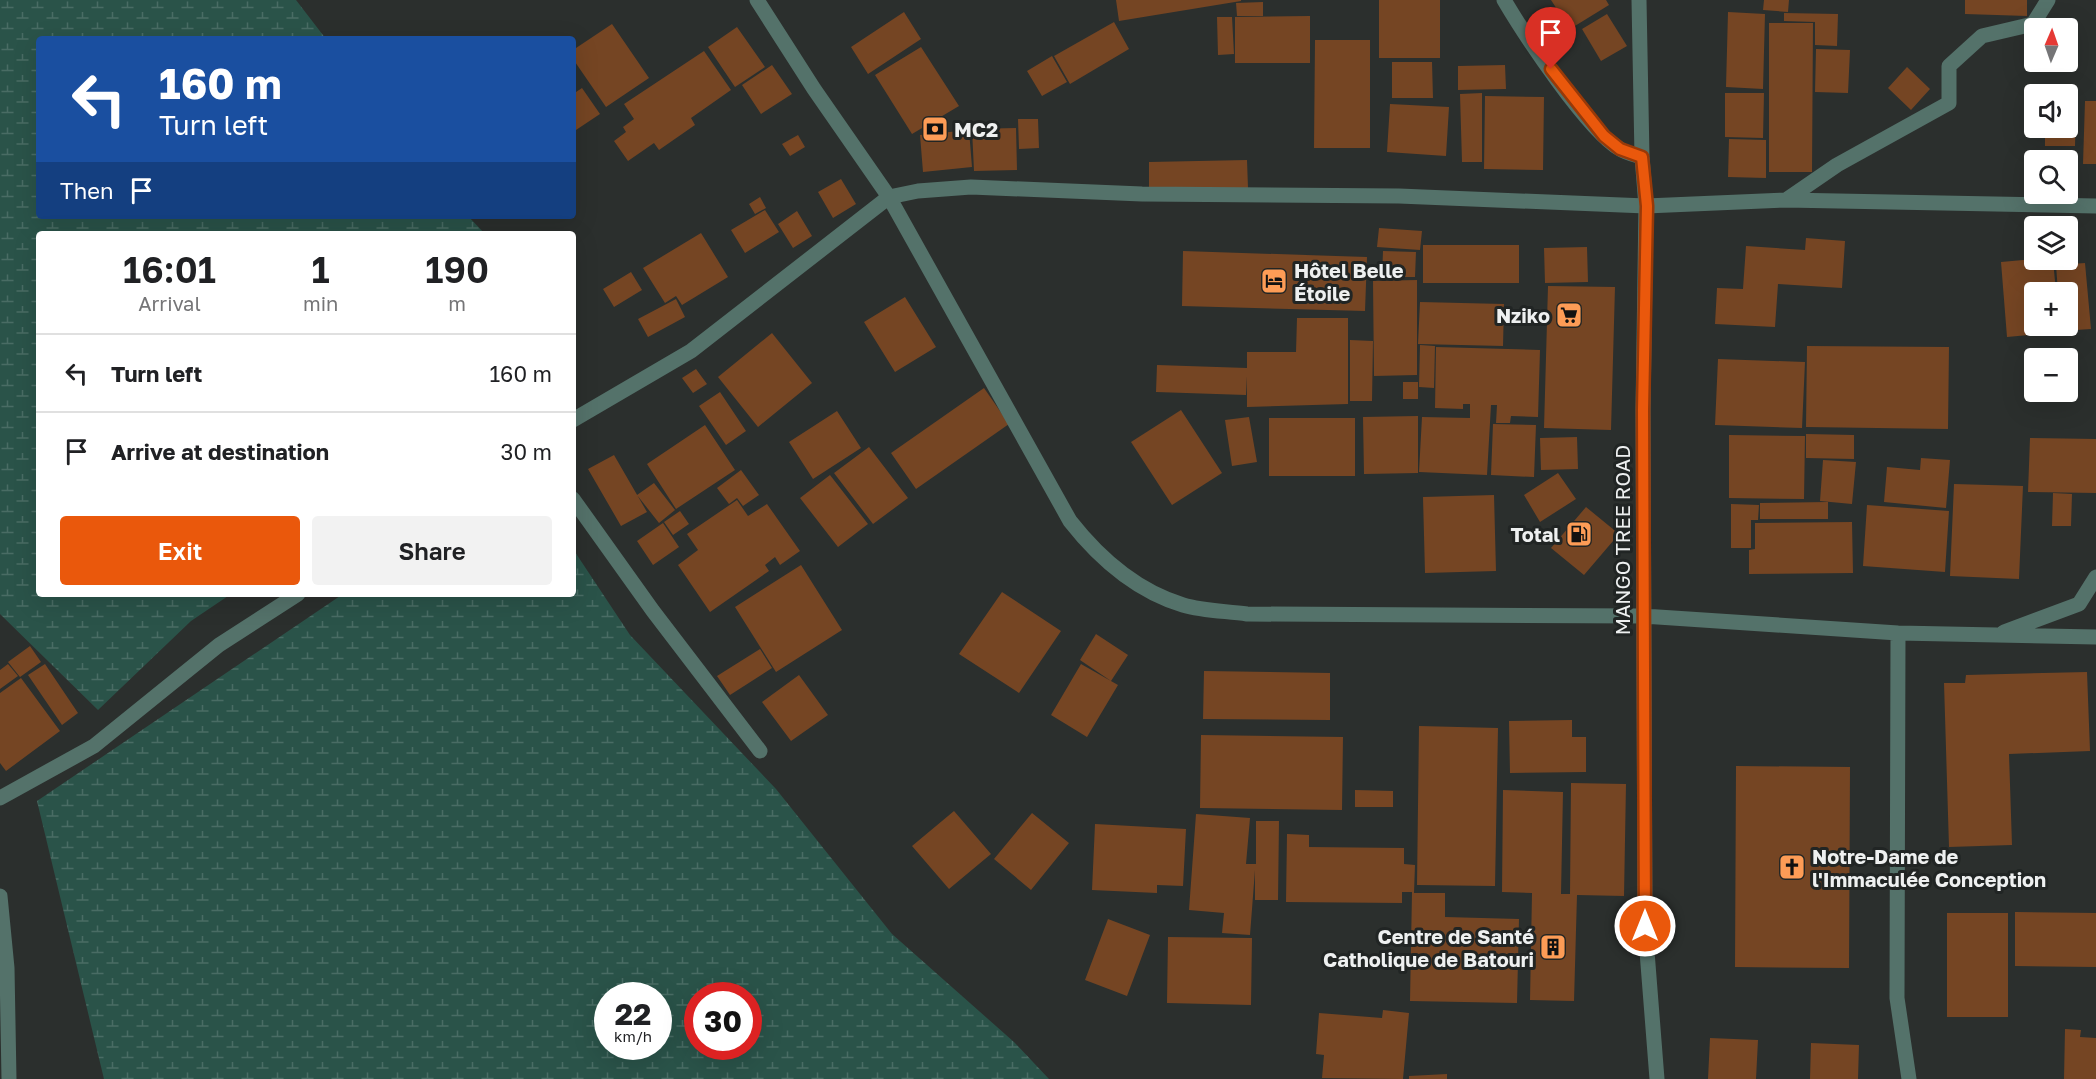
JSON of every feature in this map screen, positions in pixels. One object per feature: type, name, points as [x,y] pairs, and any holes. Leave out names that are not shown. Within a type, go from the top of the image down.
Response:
[{"type":"street","points":[[757,0],[814,89],[889,197],[1070,521],[1091,548],[1134,582],[1183,605],[1247,614],[1644,616],[1898,633],[2096,637]]},
{"type":"street","points":[[1504,0],[1551,69],[1604,136],[1620,149],[1642,157]]},
{"type":"street","name":"MANGO TREE ROAD","points":[[1639,0],[1642,157],[1647,206],[1644,616],[1645,926],[1657,1079]]},
{"type":"street","points":[[1786,200],[1837,165],[1949,103],[1949,66],[1982,36],[2033,24],[2048,0]]},
{"type":"street","points":[[576,418],[691,351],[889,197],[918,191],[971,187],[1142,194],[1399,196],[1647,206],[1786,200],[2096,206]]},
{"type":"street","points":[[576,503],[653,611],[760,750]]},
{"type":"street","points":[[1995,635],[2079,604],[2096,577]]},
{"type":"street","points":[[0,798],[94,746],[219,645],[293,597]]},
{"type":"street","points":[[1898,633],[1897,998],[1909,1079]]},
{"type":"street","points":[[0,896],[7,968],[9,1079]]},
{"type":"green space","points":[[0,0],[296,0],[324,36],[36,36],[36,219],[471,219],[482,231],[36,231],[36,597],[227,597],[191,621],[98,710],[0,614]]},
{"type":"green space","points":[[576,554],[630,635],[776,789],[892,934],[1014,1042],[1049,1079],[104,1079],[37,801],[339,597],[576,597]]},
{"type":"building","points":[[1116,0],[1241,0],[1241,1],[1119,21]]},
{"type":"building","points":[[1379,0],[1440,0],[1440,58],[1379,58]]},
{"type":"building","points":[[1551,0],[1606,0],[1609,5],[1570,29]]},
{"type":"building","points":[[1764,0],[1789,0],[1788,12],[1763,10]]},
{"type":"building","points":[[1965,0],[2027,0],[2027,16],[1965,14]]},
{"type":"building","points":[[1263,2],[1263,16],[1237,16],[1236,3]]},
{"type":"building","points":[[904,12],[921,39],[868,74],[851,47]]},
{"type":"building","points":[[1728,12],[1765,14],[1763,89],[1726,87]]},
{"type":"building","points":[[1784,13],[1838,14],[1837,46],[1815,45],[1815,22],[1784,21]]},
{"type":"building","points":[[1607,14],[1627,46],[1601,61],[1582,29]]},
{"type":"building","points":[[1310,16],[1310,63],[1235,63],[1235,17]]},
{"type":"building","points":[[1217,17],[1232,17],[1234,54],[1218,55]]},
{"type":"building","points":[[1114,22],[1129,49],[1070,84],[1054,56]]},
{"type":"building","points":[[1769,23],[1813,23],[1812,172],[1769,172]]},
{"type":"building","points":[[612,24],[649,78],[606,107],[576,63],[576,48]]},
{"type":"building","points":[[737,27],[765,67],[735,87],[708,47]]},
{"type":"building","points":[[1315,40],[1370,40],[1370,148],[1314,148]]},
{"type":"building","points":[[921,47],[959,106],[912,134],[875,75]]},
{"type":"building","points":[[1816,49],[1850,50],[1848,93],[1815,92]]},
{"type":"building","points":[[704,51],[731,90],[691,118],[695,125],[659,150],[654,143],[628,161],[614,141],[626,132],[623,127],[634,119],[624,104]]},
{"type":"building","points":[[1052,56],[1067,82],[1042,96],[1027,71]]},
{"type":"building","points":[[1392,62],[1432,62],[1433,98],[1392,98]]},
{"type":"building","points":[[772,65],[792,94],[761,114],[742,85]]},
{"type":"building","points":[[1505,65],[1506,89],[1458,90],[1458,66]]},
{"type":"building","points":[[1907,67],[1930,89],[1911,110],[1888,88]]},
{"type":"building","points":[[582,88],[600,114],[576,130],[576,92]]},
{"type":"building","points":[[1482,93],[1482,162],[1462,162],[1460,94]]},
{"type":"building","points":[[1725,93],[1764,93],[1763,138],[1725,137]]},
{"type":"building","points":[[1485,96],[1544,97],[1543,170],[1484,169]]},
{"type":"building","points":[[2085,101],[2096,101],[2096,164],[2083,164]]},
{"type":"building","points":[[1390,104],[1449,107],[1446,156],[1387,152]]},
{"type":"building","points":[[1018,119],[1038,119],[1039,148],[1019,149]]},
{"type":"building","points":[[1016,128],[1017,170],[974,171],[972,129]]},
{"type":"building","points":[[969,130],[972,167],[923,172],[920,135]]},
{"type":"building","points":[[798,135],[805,147],[790,156],[782,144]]},
{"type":"building","points":[[2045,138],[2075,138],[2075,146],[2045,146]]},
{"type":"building","points":[[1729,139],[1766,140],[1766,178],[1728,177]]},
{"type":"building","points":[[1247,160],[1248,188],[1149,190],[1149,162]]},
{"type":"building","points":[[841,179],[856,204],[833,218],[818,192]]},
{"type":"building","points":[[760,197],[766,208],[755,214],[749,204]]},
{"type":"building","points":[[765,210],[779,232],[745,253],[731,230]]},
{"type":"building","points":[[797,211],[812,236],[793,248],[778,224]]},
{"type":"building","points":[[1379,228],[1422,231],[1420,250],[1377,247]]},
{"type":"building","points":[[701,233],[728,277],[682,305],[676,296],[665,303],[643,268]]},
{"type":"building","points":[[1806,238],[1845,241],[1842,288],[1778,284],[1775,327],[1715,324],[1717,288],[1743,289],[1746,246],[1805,250]]},
{"type":"building","points":[[1423,245],[1519,245],[1519,283],[1423,283]]},
{"type":"building","points":[[1587,247],[1588,282],[1545,283],[1544,248]]},
{"type":"building","name":"Hôtel Belle Étoile","points":[[1183,251],[1367,257],[1365,311],[1182,306]]},
{"type":"building","points":[[1383,251],[1416,252],[1415,277],[1382,277]]},
{"type":"building","points":[[2024,260],[2024,270],[2054,270],[2055,282],[2024,282],[2024,335],[2007,337],[2001,262]]},
{"type":"building","points":[[2078,263],[2085,263],[2091,329],[2078,330],[2078,282],[2057,282],[2056,270],[2078,270]]},
{"type":"building","points":[[631,272],[642,290],[614,307],[603,289]]},
{"type":"building","points":[[1417,280],[1417,375],[1374,376],[1373,281]]},
{"type":"building","points":[[1548,286],[1615,287],[1611,430],[1544,428]]},
{"type":"building","points":[[905,297],[936,347],[895,372],[864,322]]},
{"type":"building","points":[[676,299],[685,317],[648,337],[638,319]]},
{"type":"building","points":[[1420,302],[1504,304],[1503,346],[1418,344]]},
{"type":"building","points":[[1297,318],[1348,318],[1348,404],[1247,407],[1247,376],[1246,395],[1156,392],[1157,365],[1247,368],[1247,352],[1296,352]]},
{"type":"building","points":[[772,333],[812,383],[758,427],[718,377]]},
{"type":"building","points":[[1350,340],[1373,341],[1372,401],[1350,401]]},
{"type":"building","points":[[1420,345],[1435,346],[1434,388],[1419,387]]},
{"type":"building","points":[[1807,346],[1949,347],[1948,429],[1806,427]]},
{"type":"building","points":[[1436,347],[1540,350],[1538,417],[1511,416],[1510,423],[1496,423],[1497,405],[1491,405],[1487,475],[1419,472],[1422,417],[1470,418],[1470,404],[1463,404],[1463,409],[1435,408]]},
{"type":"building","points":[[1718,359],[1805,362],[1802,428],[1715,425]]},
{"type":"building","points":[[696,369],[707,384],[693,393],[682,378]]},
{"type":"building","points":[[1403,382],[1418,382],[1418,399],[1403,399]]},
{"type":"building","points":[[984,388],[1009,424],[916,489],[891,453]]},
{"type":"building","points":[[720,392],[746,431],[726,445],[699,406]]},
{"type":"building","points":[[1181,410],[1222,473],[1172,505],[1131,442]]},
{"type":"building","points":[[837,411],[861,448],[813,479],[789,442]]},
{"type":"building","points":[[1418,416],[1418,473],[1364,474],[1363,417]]},
{"type":"building","points":[[1249,417],[1257,462],[1232,466],[1225,420]]},
{"type":"building","points":[[1269,418],[1355,418],[1355,476],[1269,476]]},
{"type":"building","points":[[1493,424],[1536,425],[1534,477],[1491,475]]},
{"type":"building","points":[[705,425],[735,470],[676,509],[647,464]]},
{"type":"building","points":[[1806,434],[1854,435],[1854,459],[1806,458]]},
{"type":"building","points":[[1729,435],[1805,436],[1804,499],[1729,498]]},
{"type":"building","points":[[1577,437],[1578,469],[1541,470],[1540,438]]},
{"type":"building","points":[[2030,438],[2096,439],[2096,493],[2028,492]]},
{"type":"building","points":[[869,447],[908,498],[873,524],[834,473]]},
{"type":"building","points":[[614,455],[647,512],[621,526],[588,469]]},
{"type":"building","points":[[1921,458],[1950,460],[1946,508],[1884,502],[1887,467],[1920,470]]},
{"type":"building","points":[[1823,460],[1856,462],[1852,504],[1820,501]]},
{"type":"building","points":[[741,470],[759,495],[743,506],[737,498],[729,504],[717,488]]},
{"type":"building","points":[[1558,473],[1576,499],[1540,522],[1524,495]]},
{"type":"building","points":[[830,475],[868,524],[838,547],[800,498]]},
{"type":"building","points":[[654,483],[675,510],[659,523],[637,495]]},
{"type":"building","points":[[1954,484],[2023,486],[2019,579],[1950,576]]},
{"type":"building","points":[[2053,493],[2072,494],[2071,526],[2052,526]]},
{"type":"building","points":[[1494,495],[1496,571],[1425,573],[1423,497]]},
{"type":"building","points":[[737,500],[748,516],[767,504],[800,551],[780,565],[775,557],[765,565],[769,571],[710,612],[678,565],[698,550],[687,534]]},
{"type":"building","points":[[1828,502],[1828,519],[1760,519],[1760,503]]},
{"type":"building","points":[[1731,504],[1759,505],[1758,520],[1751,520],[1751,548],[1731,548]]},
{"type":"building","points":[[1867,505],[1949,511],[1945,572],[1863,566]]},
{"type":"building","points":[[1586,507],[1619,534],[1584,575],[1551,548]]},
{"type":"building","points":[[680,511],[689,524],[673,535],[664,522]]},
{"type":"building","points":[[1852,522],[1853,573],[1749,574],[1749,550],[1755,549],[1755,523]]},
{"type":"building","points":[[663,523],[679,547],[653,565],[637,541]]},
{"type":"building","points":[[801,565],[842,630],[776,672],[735,607]]},
{"type":"building","points":[[1002,592],[1061,631],[1019,693],[959,654]]},
{"type":"building","points":[[1096,634],[1128,655],[1111,681],[1080,660]]},
{"type":"building","points":[[30,646],[41,662],[20,677],[8,662]]},
{"type":"building","points":[[760,649],[772,668],[730,695],[717,676]]},
{"type":"building","points":[[8,664],[18,676],[0,689],[0,670]]},
{"type":"building","points":[[45,664],[78,713],[62,725],[28,675]]},
{"type":"building","points":[[1081,664],[1118,685],[1087,737],[1051,715]]},
{"type":"building","points":[[1204,671],[1330,673],[1330,720],[1203,719]]},
{"type":"building","points":[[2087,672],[2090,751],[2009,754],[2012,845],[1949,847],[1944,683],[1965,683],[1966,675]]},
{"type":"building","points":[[799,675],[828,715],[791,741],[762,702]]},
{"type":"building","points":[[21,678],[60,731],[6,771],[0,763],[0,693]]},
{"type":"building","points":[[1572,720],[1572,737],[1586,737],[1586,772],[1510,773],[1509,721]]},
{"type":"building","points":[[1419,726],[1498,728],[1495,886],[1417,885]]},
{"type":"building","points":[[1201,735],[1343,737],[1342,810],[1200,808]]},
{"type":"building","name":"Notre-Dame de l'Immaculée Conception","points":[[1736,766],[1850,767],[1849,968],[1735,967]]},
{"type":"building","points":[[1571,783],[1626,784],[1624,896],[1577,895],[1574,1001],[1530,1000],[1532,893],[1502,892],[1503,790],[1563,792],[1561,894],[1570,894]]},
{"type":"building","points":[[1355,790],[1393,791],[1393,807],[1355,807]]},
{"type":"building","points":[[954,811],[991,854],[949,889],[912,846]]},
{"type":"building","points":[[1032,813],[1069,843],[1031,890],[994,859]]},
{"type":"building","points":[[1196,814],[1250,818],[1246,864],[1256,864],[1256,821],[1279,821],[1278,900],[1255,900],[1255,870],[1250,935],[1222,933],[1224,913],[1189,910]]},
{"type":"building","points":[[1095,824],[1186,829],[1183,886],[1157,885],[1157,893],[1092,890]]},
{"type":"building","points":[[1287,834],[1309,835],[1309,847],[1404,848],[1404,864],[1415,865],[1414,893],[1445,893],[1445,917],[1519,919],[1517,1003],[1410,1001],[1412,892],[1402,892],[1402,903],[1286,902]]},
{"type":"building","points":[[2015,912],[2096,913],[2096,967],[2015,966]]},
{"type":"building","points":[[1947,913],[2008,913],[2008,1017],[1947,1017]]},
{"type":"building","points":[[1108,919],[1150,935],[1127,996],[1085,980]]},
{"type":"building","points":[[1168,937],[1252,938],[1251,1005],[1167,1003]]},
{"type":"building","points":[[1383,1010],[1409,1013],[1403,1079],[1322,1078],[1324,1055],[1316,1054],[1319,1013],[1382,1018]]},
{"type":"building","points":[[2065,1029],[2081,1030],[2080,1037],[2096,1038],[2096,1079],[2064,1079]]},
{"type":"building","points":[[1710,1038],[1758,1040],[1756,1079],[1708,1079]]},
{"type":"building","points":[[1811,1043],[1859,1045],[1858,1079],[1810,1079]]},
{"type":"building","points":[[1447,1074],[1447,1079],[1409,1079],[1409,1076]]},
{"type":"place","name":"MC2","points":[[935,129]]},
{"type":"place","name":"Hôtel Belle Étoile","points":[[1274,281]]},
{"type":"place","name":"Nziko","points":[[1569,315]]},
{"type":"place","name":"Total","points":[[1579,534]]},
{"type":"place","name":"Notre-Dame de l'Immaculée Conception","points":[[1792,867]]},
{"type":"place","name":"Centre de Santé Catholique de Batouri","points":[[1553,947]]},
{"type":"route","points":[[1551,69],[1577,105],[1604,136],[1620,149],[1642,157],[1647,206],[1643,410],[1645,926]]}]
